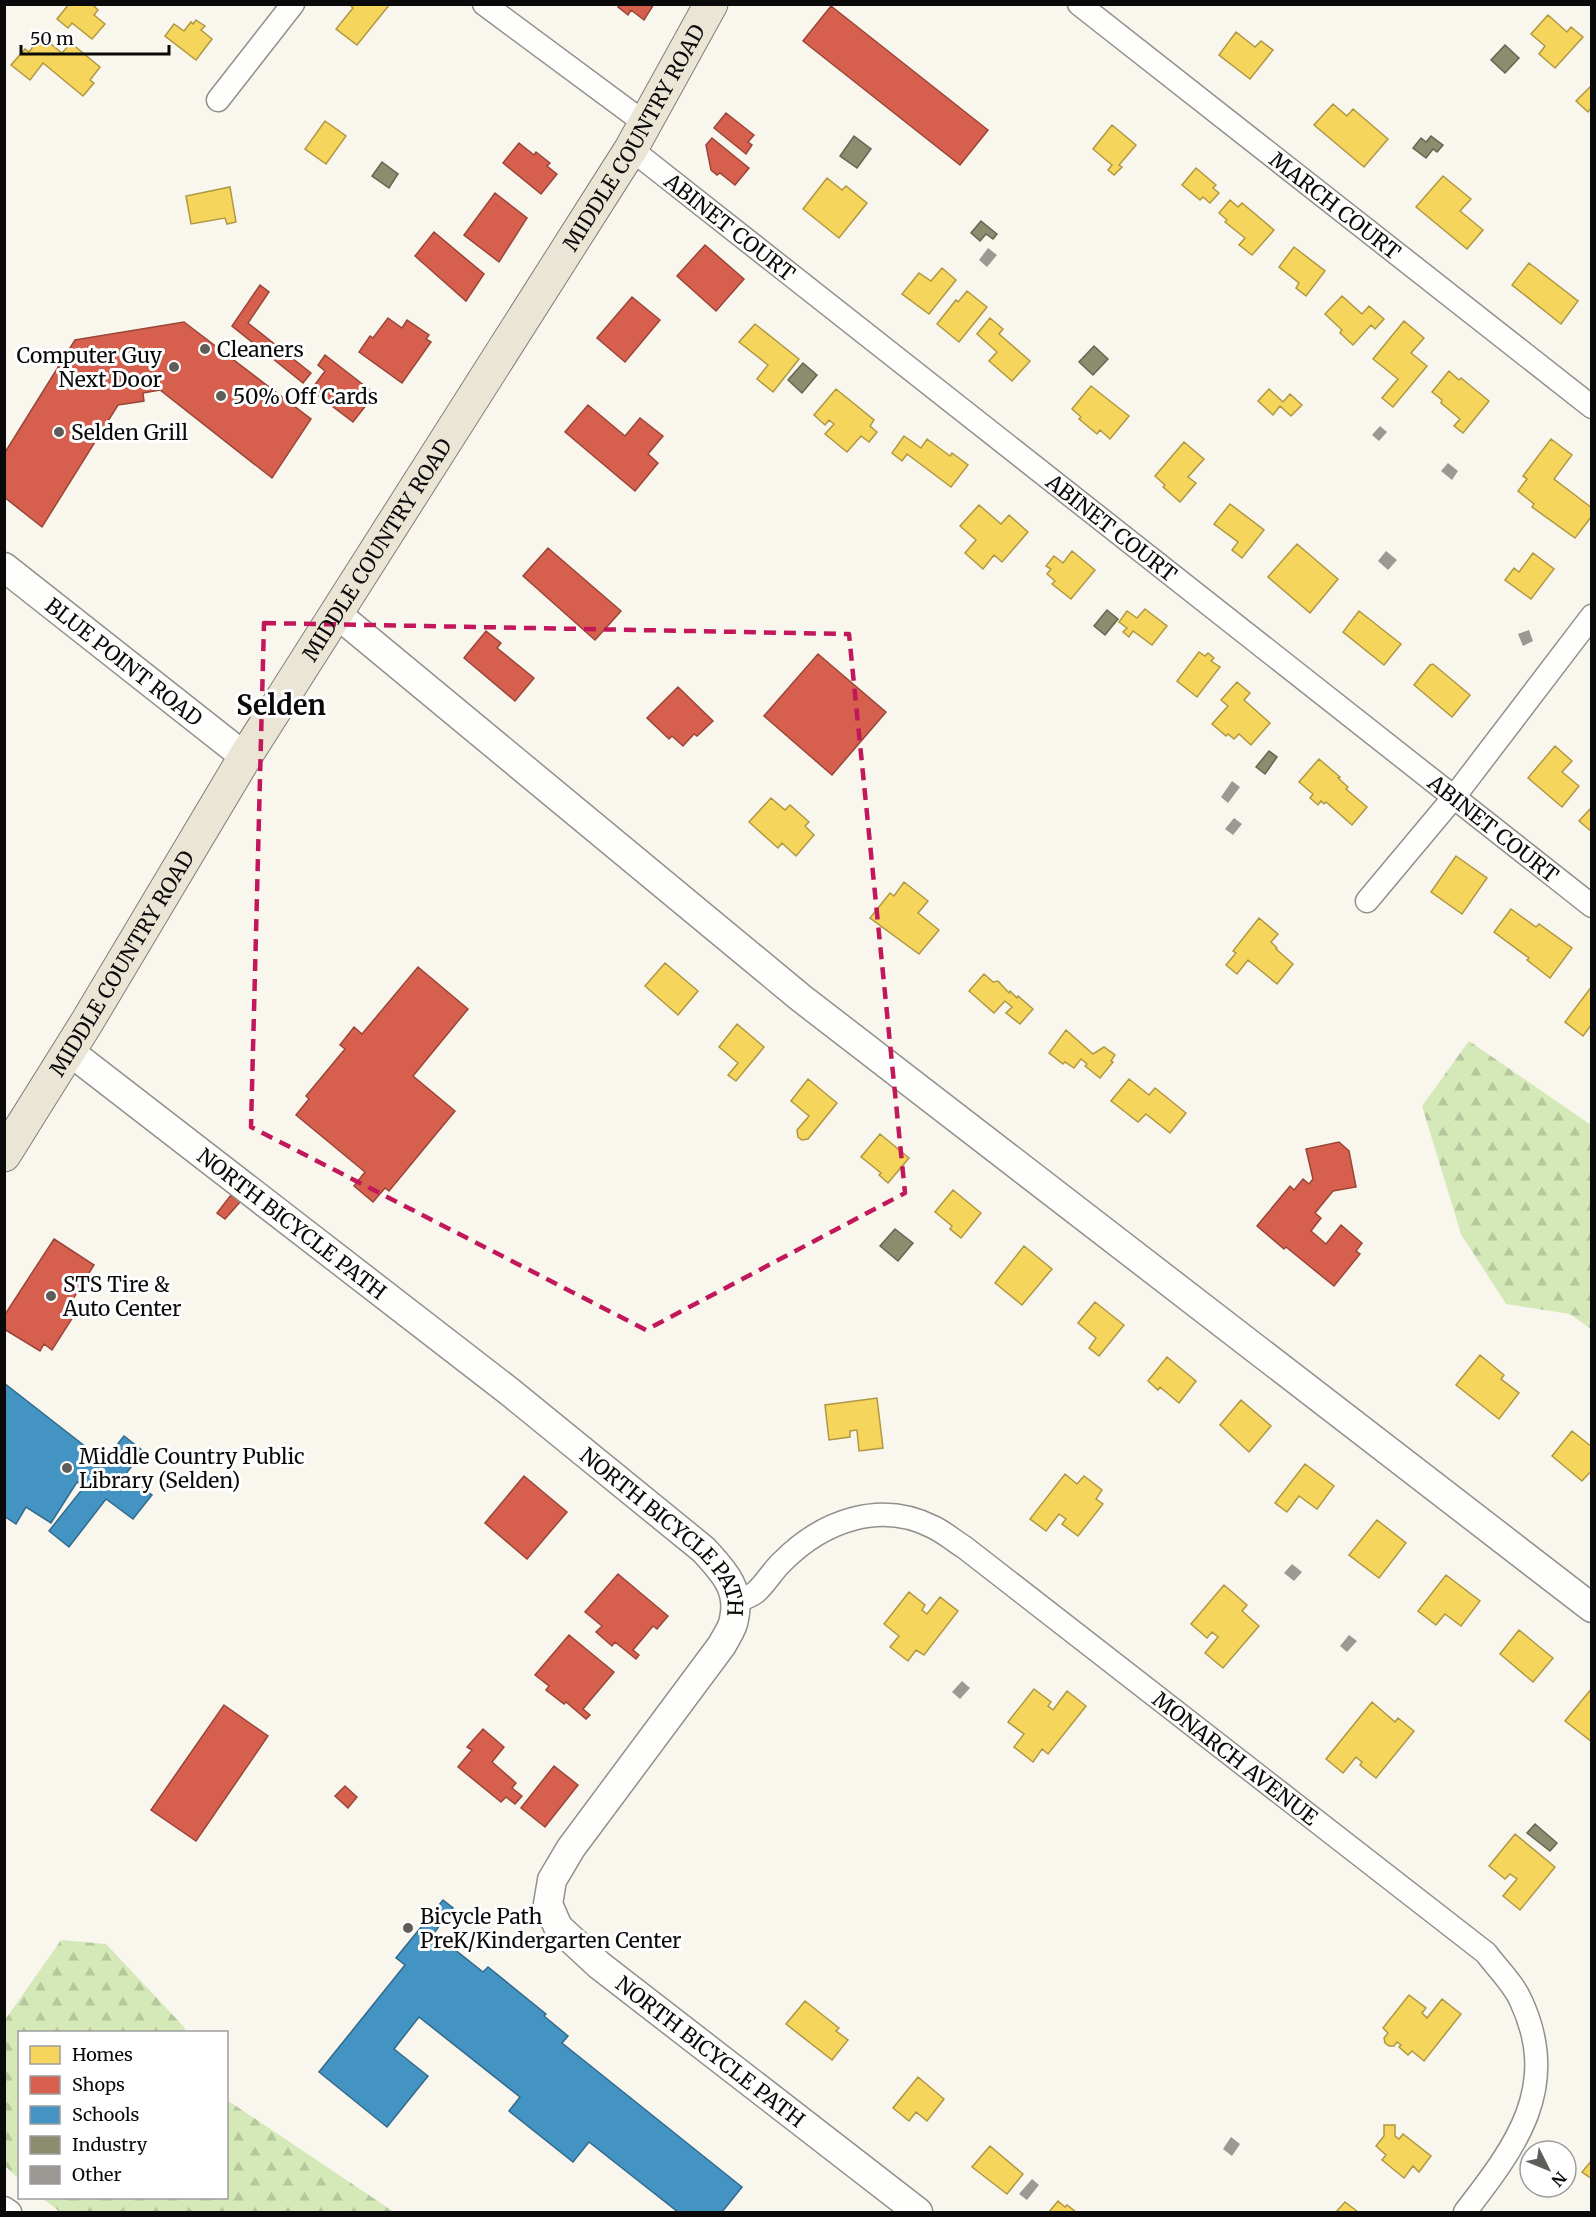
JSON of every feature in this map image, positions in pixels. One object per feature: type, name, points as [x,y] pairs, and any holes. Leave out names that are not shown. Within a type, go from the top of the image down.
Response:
[{"type":"main road","name":"MIDDLE COUNTRY ROAD","points":[[4,1155],[69,1052],[245,757],[638,137],[711,4]]},
{"type":"street","points":[[219,100],[293,4]]},
{"type":"street","name":"ABINET COURT","points":[[484,4],[638,137],[1592,906]]},
{"type":"street","name":"MARCH COURT","points":[[1079,4],[1592,407]]},
{"type":"street","name":"BLUE POINT ROAD","points":[[4,567],[245,757]]},
{"type":"street","points":[[337,614],[801,998],[1592,1608]]},
{"type":"street","points":[[1367,901],[1454,797],[1592,616]]},
{"type":"street","name":"NORTH BICYCLE PATH","points":[[69,1052],[510,1392],[704,1550],[728,1577],[735,1602],[734,1620],[722,1645],[571,1848],[552,1880],[548,1904],[558,1927],[599,1965],[918,2212]]},
{"type":"street","name":"MONARCH AVENUE","points":[[735,1602],[755,1593],[783,1561],[813,1536],[838,1524],[870,1514],[900,1516],[933,1526],[974,1554],[1486,1953],[1521,1999],[1536,2042],[1535,2093],[1521,2132],[1494,2175],[1465,2212]]},
{"type":"street","points":[[4,2208],[10,2212]]},
{"type":"highlighted area","points":[[264,623],[849,634],[905,1193],[646,1330],[251,1127]]},
{"type":"green space","points":[[1469,1041],[1591,1125],[1591,1329],[1570,1314],[1506,1304],[1461,1234],[1422,1106]]},
{"type":"green space","points":[[61,1940],[106,1944],[186,2031],[18,2031],[18,2178],[5,2166],[5,2020]]},
{"type":"green space","points":[[228,2101],[394,2212],[60,2212],[43,2199],[228,2199]]},
{"type":"building: Homes","points":[[69,4],[92,4],[98,10],[94,15],[105,24],[92,39],[72,23],[68,28],[57,19]]},
{"type":"building: Homes","points":[[349,4],[390,4],[357,45],[336,29],[353,8]]},
{"type":"building: Homes","points":[[1548,15],[1567,32],[1571,27],[1583,37],[1555,68],[1539,54],[1545,46],[1531,34]]},
{"type":"building: Homes","points":[[196,20],[205,26],[201,30],[212,39],[196,60],[165,36],[174,24],[184,31],[191,22],[193,24]]},
{"type":"building: Homes","points":[[1236,32],[1255,47],[1261,41],[1273,50],[1250,79],[1219,55]]},
{"type":"building: Homes","points":[[41,36],[62,53],[71,43],[100,67],[90,80],[94,83],[83,96],[43,63],[30,80],[11,65],[25,49],[29,52]]},
{"type":"building: Homes","points":[[1592,85],[1592,107],[1588,112],[1576,101]]},
{"type":"building: Homes","points":[[1333,104],[1347,116],[1353,109],[1388,139],[1364,167],[1314,125]]},
{"type":"building: Homes","points":[[325,121],[346,136],[326,164],[305,149]]},
{"type":"building: Homes","points":[[1112,125],[1136,145],[1119,165],[1122,167],[1114,175],[1108,170],[1112,165],[1093,149]]},
{"type":"building: Homes","points":[[1196,168],[1216,185],[1213,188],[1219,193],[1210,203],[1203,197],[1200,200],[1182,185]]},
{"type":"building: Homes","points":[[1443,176],[1471,199],[1460,211],[1483,230],[1467,249],[1416,207]]},
{"type":"building: Homes","points":[[827,178],[842,190],[846,186],[867,203],[839,238],[803,209]]},
{"type":"building: Homes","points":[[230,187],[236,222],[227,224],[225,218],[191,224],[186,196]]},
{"type":"building: Homes","points":[[1230,200],[1238,207],[1242,203],[1274,230],[1252,255],[1239,245],[1245,238],[1225,222],[1227,220],[1219,213]]},
{"type":"building: Homes","points":[[1294,247],[1325,271],[1306,296],[1296,288],[1299,283],[1279,267]]},
{"type":"building: Homes","points":[[1529,263],[1578,301],[1561,324],[1512,285]]},
{"type":"building: Homes","points":[[942,268],[956,280],[929,314],[902,294],[919,273],[931,281]]},
{"type":"building: Homes","points":[[967,291],[987,307],[959,342],[937,324],[956,300],[958,302]]},
{"type":"building: Homes","points":[[1342,296],[1362,314],[1369,306],[1384,319],[1375,329],[1371,325],[1353,345],[1340,333],[1342,330],[1325,314]]},
{"type":"building: Homes","points":[[990,318],[1003,329],[999,334],[1030,361],[1012,381],[989,361],[997,352],[977,334]]},
{"type":"building: Homes","points":[[1404,321],[1424,338],[1411,353],[1427,366],[1393,407],[1382,398],[1398,379],[1373,359]]},
{"type":"building: Homes","points":[[755,324],[799,359],[773,392],[757,379],[768,365],[739,342]]},
{"type":"building: Homes","points":[[1449,371],[1489,401],[1463,433],[1454,426],[1460,419],[1432,392]]},
{"type":"building: Homes","points":[[1091,386],[1129,416],[1110,439],[1100,430],[1097,434],[1079,419],[1081,417],[1072,409]]},
{"type":"building: Homes","points":[[836,389],[874,420],[870,426],[877,432],[869,442],[861,436],[847,452],[825,434],[834,424],[829,420],[825,425],[814,415]]},
{"type":"building: Homes","points":[[1269,389],[1283,402],[1290,394],[1302,405],[1291,416],[1280,406],[1273,415],[1258,401]]},
{"type":"building: Homes","points":[[904,436],[921,448],[927,439],[950,456],[952,453],[968,465],[951,487],[907,454],[902,461],[892,453]]},
{"type":"building: Homes","points":[[1551,439],[1572,455],[1554,479],[1592,508],[1592,516],[1575,538],[1532,507],[1534,504],[1518,491],[1527,479],[1523,476]]},
{"type":"building: Homes","points":[[1184,442],[1204,459],[1188,477],[1196,483],[1180,502],[1163,487],[1165,485],[1155,476]]},
{"type":"building: Homes","points":[[1230,504],[1264,530],[1242,558],[1232,550],[1238,542],[1214,524]]},
{"type":"building: Homes","points":[[979,505],[1001,524],[1009,515],[1028,532],[1002,562],[994,555],[983,569],[965,553],[976,540],[960,526]]},
{"type":"building: Homes","points":[[1297,544],[1338,579],[1310,613],[1268,577]]},
{"type":"building: Homes","points":[[1072,551],[1095,570],[1071,599],[1052,584],[1055,581],[1047,574],[1051,569],[1046,566],[1054,556],[1063,563]]},
{"type":"building: Homes","points":[[1533,553],[1554,569],[1531,599],[1505,580],[1514,568],[1519,572]]},
{"type":"building: Homes","points":[[1145,609],[1167,626],[1152,645],[1133,631],[1129,637],[1123,632],[1127,628],[1119,622],[1127,611],[1137,618]]},
{"type":"building: Homes","points":[[1359,611],[1401,644],[1384,665],[1343,632]]},
{"type":"building: Homes","points":[[1199,652],[1205,656],[1208,653],[1214,658],[1211,661],[1220,667],[1197,697],[1177,681]]},
{"type":"building: Homes","points":[[1433,664],[1470,695],[1452,717],[1414,685]]},
{"type":"building: Homes","points":[[1237,682],[1250,693],[1244,700],[1270,723],[1251,745],[1239,734],[1234,739],[1228,734],[1226,736],[1212,724],[1228,706],[1221,700]]},
{"type":"building: Homes","points":[[1555,746],[1572,761],[1562,772],[1579,786],[1562,807],[1528,778]]},
{"type":"building: Homes","points":[[1319,759],[1340,777],[1338,778],[1348,787],[1346,789],[1367,807],[1352,825],[1326,802],[1324,804],[1321,801],[1318,805],[1310,798],[1313,794],[1299,782]]},
{"type":"building: Homes","points":[[771,798],[785,810],[790,805],[809,822],[805,826],[814,835],[796,856],[782,843],[778,848],[749,822]]},
{"type":"building: Homes","points":[[1592,807],[1592,832],[1579,821]]},
{"type":"building: Homes","points":[[1456,856],[1487,878],[1462,914],[1431,892]]},
{"type":"building: Homes","points":[[904,882],[928,901],[918,913],[939,930],[919,954],[870,918],[890,893],[894,896]]},
{"type":"building: Homes","points":[[1511,909],[1536,927],[1539,924],[1572,948],[1550,978],[1527,960],[1529,958],[1494,932]]},
{"type":"building: Homes","points":[[1259,918],[1278,934],[1271,942],[1293,964],[1277,984],[1248,960],[1237,974],[1226,965],[1236,953],[1233,951]]},
{"type":"building: Homes","points":[[665,963],[698,991],[678,1015],[645,986]]},
{"type":"building: Homes","points":[[984,974],[993,982],[998,981],[1009,993],[1010,991],[1017,998],[1018,996],[1033,1009],[1020,1024],[1006,1013],[1012,1007],[1005,1001],[994,1013],[969,991]]},
{"type":"building: Homes","points":[[1592,986],[1592,1024],[1583,1036],[1565,1022]]},
{"type":"building: Homes","points":[[737,1024],[764,1047],[736,1081],[728,1075],[738,1063],[719,1047]]},
{"type":"building: Homes","points":[[1066,1030],[1093,1054],[1104,1047],[1115,1055],[1111,1061],[1113,1062],[1100,1078],[1085,1066],[1087,1064],[1081,1059],[1074,1068],[1065,1062],[1063,1064],[1049,1053]]},
{"type":"building: Homes","points":[[808,1079],[837,1103],[808,1139],[802,1140],[798,1137],[797,1130],[809,1116],[791,1101]]},
{"type":"building: Homes","points":[[1129,1079],[1149,1095],[1155,1088],[1186,1113],[1170,1133],[1146,1114],[1138,1122],[1111,1101]]},
{"type":"building: Homes","points":[[880,1134],[909,1158],[888,1183],[879,1175],[881,1173],[861,1157]]},
{"type":"building: Homes","points":[[953,1190],[981,1213],[961,1238],[950,1229],[952,1226],[935,1212]]},
{"type":"building: Homes","points":[[1024,1246],[1052,1269],[1022,1305],[995,1283]]},
{"type":"building: Homes","points":[[1095,1302],[1124,1325],[1099,1356],[1089,1348],[1096,1338],[1078,1323]]},
{"type":"building: Homes","points":[[1480,1355],[1504,1375],[1501,1379],[1519,1393],[1499,1419],[1456,1385]]},
{"type":"building: Homes","points":[[1167,1357],[1196,1381],[1179,1403],[1160,1387],[1158,1390],[1148,1381]]},
{"type":"building: Homes","points":[[877,1398],[883,1448],[859,1451],[857,1430],[850,1431],[850,1437],[829,1440],[825,1405]]},
{"type":"building: Homes","points":[[1241,1400],[1271,1426],[1249,1452],[1220,1425]]},
{"type":"building: Homes","points":[[1572,1431],[1592,1447],[1592,1470],[1582,1481],[1552,1456]]},
{"type":"building: Homes","points":[[1305,1464],[1334,1486],[1317,1509],[1299,1496],[1287,1512],[1275,1503]]},
{"type":"building: Homes","points":[[1065,1474],[1077,1484],[1084,1476],[1102,1490],[1096,1499],[1103,1504],[1078,1536],[1062,1524],[1066,1519],[1059,1514],[1046,1531],[1030,1519]]},
{"type":"building: Homes","points":[[1377,1520],[1406,1543],[1379,1578],[1349,1555]]},
{"type":"building: Homes","points":[[1446,1575],[1480,1601],[1461,1626],[1445,1614],[1436,1625],[1418,1611]]},
{"type":"building: Homes","points":[[1224,1585],[1247,1605],[1242,1611],[1259,1626],[1223,1668],[1205,1653],[1218,1637],[1212,1632],[1207,1638],[1191,1624]]},
{"type":"building: Homes","points":[[909,1592],[925,1605],[922,1610],[927,1614],[940,1597],[958,1611],[924,1655],[916,1650],[908,1661],[890,1647],[899,1636],[884,1624]]},
{"type":"building: Homes","points":[[1519,1630],[1553,1658],[1533,1682],[1500,1654]]},
{"type":"building: Homes","points":[[1592,1688],[1592,1742],[1565,1721]]},
{"type":"building: Homes","points":[[1034,1689],[1051,1702],[1048,1706],[1053,1710],[1067,1691],[1086,1706],[1048,1754],[1042,1749],[1033,1762],[1014,1747],[1024,1734],[1008,1722]]},
{"type":"building: Homes","points":[[1372,1702],[1395,1722],[1398,1718],[1414,1731],[1376,1778],[1360,1765],[1362,1762],[1356,1757],[1343,1773],[1326,1759]]},
{"type":"building: Homes","points":[[1515,1834],[1555,1867],[1520,1910],[1503,1896],[1517,1879],[1510,1874],[1505,1879],[1489,1866]]},
{"type":"building: Homes","points":[[1409,1995],[1426,2008],[1422,2013],[1427,2018],[1442,1999],[1461,2014],[1424,2061],[1412,2051],[1408,2055],[1397,2042],[1394,2046],[1385,2043],[1384,2038],[1388,2033],[1383,2028]]},
{"type":"building: Homes","points":[[805,2001],[839,2028],[836,2031],[848,2040],[832,2060],[786,2024]]},
{"type":"building: Homes","points":[[918,2077],[944,2099],[927,2121],[916,2112],[909,2121],[893,2108]]},
{"type":"building: Homes","points":[[1384,2125],[1395,2125],[1395,2136],[1399,2139],[1403,2134],[1431,2156],[1419,2172],[1413,2166],[1404,2178],[1382,2160],[1386,2155],[1376,2146],[1384,2136]]},
{"type":"building: Homes","points":[[990,2146],[1023,2174],[1007,2194],[972,2167]]},
{"type":"building: Homes","points":[[1592,2160],[1592,2179],[1582,2172]]},
{"type":"building: Homes","points":[[1058,2201],[1065,2207],[1067,2205],[1076,2212],[1049,2212]]},
{"type":"building: Homes","points":[[1345,2202],[1358,2212],[1336,2212]]},
{"type":"building: Shops","points":[[620,4],[654,4],[644,20],[631,10],[628,15],[618,7]]},
{"type":"building: Shops","points":[[831,6],[988,130],[960,165],[803,41]]},
{"type":"building: Shops","points":[[726,113],[754,135],[748,142],[752,145],[746,154],[714,128]]},
{"type":"building: Shops","points":[[712,138],[749,168],[735,185],[720,173],[717,175],[711,170],[706,145]]},
{"type":"building: Shops","points":[[519,143],[534,155],[536,152],[550,163],[547,166],[557,174],[541,194],[503,163]]},
{"type":"building: Shops","points":[[495,193],[527,218],[499,262],[464,235]]},
{"type":"building: Shops","points":[[434,232],[484,274],[466,301],[415,256]]},
{"type":"building: Shops","points":[[705,245],[744,279],[716,311],[677,276]]},
{"type":"building: Shops","points":[[260,285],[269,292],[248,323],[311,373],[303,383],[232,326]]},
{"type":"building: Shops","points":[[632,297],[660,320],[625,362],[597,338]]},
{"type":"building: Shops","points":[[388,318],[402,328],[407,320],[429,335],[426,339],[431,342],[402,383],[359,352],[370,336],[373,338]]},
{"type":"building: Shops","points":[[184,322],[311,419],[272,478],[160,390],[143,393],[144,401],[118,405],[42,527],[4,497],[4,454],[75,340]]},
{"type":"building: Shops","points":[[325,355],[375,394],[353,422],[311,390],[325,371],[318,365]]},
{"type":"building: Shops","points":[[588,405],[625,436],[640,418],[663,436],[648,454],[658,463],[635,491],[565,432]]},
{"type":"building: Shops","points":[[548,548],[621,611],[595,640],[523,576]]},
{"type":"building: Shops","points":[[486,631],[501,643],[497,648],[534,678],[515,701],[464,658]]},
{"type":"building: Shops","points":[[818,654],[886,712],[832,775],[764,716]]},
{"type":"building: Shops","points":[[678,687],[713,721],[697,736],[694,734],[683,746],[672,736],[669,739],[647,718]]},
{"type":"building: Shops","points":[[418,967],[468,1009],[413,1076],[455,1111],[389,1191],[385,1188],[373,1202],[354,1186],[365,1172],[296,1115],[309,1099],[306,1096],[345,1049],[340,1045],[354,1027],[362,1034]]},
{"type":"building: Shops","points":[[1339,1142],[1349,1151],[1356,1187],[1333,1191],[1315,1213],[1321,1218],[1311,1231],[1326,1244],[1341,1225],[1362,1243],[1356,1251],[1360,1254],[1334,1286],[1257,1226],[1290,1186],[1294,1190],[1303,1179],[1309,1184],[1313,1179],[1306,1149]]},
{"type":"building: Shops","points":[[231,1195],[240,1202],[225,1219],[217,1213]]},
{"type":"building: Shops","points":[[54,1239],[94,1265],[65,1312],[73,1317],[52,1350],[44,1344],[40,1351],[4,1329],[4,1316]]},
{"type":"building: Shops","points":[[524,1476],[567,1512],[527,1559],[485,1523]]},
{"type":"building: Shops","points":[[618,1574],[668,1616],[657,1629],[653,1626],[633,1650],[639,1655],[636,1659],[615,1642],[612,1646],[596,1632],[602,1626],[585,1612]]},
{"type":"building: Shops","points":[[569,1635],[614,1672],[583,1709],[590,1715],[586,1719],[566,1702],[564,1704],[546,1690],[549,1686],[535,1675]]},
{"type":"building: Shops","points":[[224,1705],[268,1736],[196,1841],[151,1810]]},
{"type":"building: Shops","points":[[483,1729],[504,1747],[492,1762],[516,1783],[512,1788],[522,1796],[515,1804],[506,1797],[501,1802],[458,1767],[472,1750],[467,1747]]},
{"type":"building: Shops","points":[[554,1766],[578,1785],[545,1827],[521,1808]]},
{"type":"building: Shops","points":[[345,1786],[357,1797],[348,1808],[335,1796]]},
{"type":"building: Schools","name":"Middle Country Public Library (Selden)","points":[[4,1383],[104,1461],[124,1436],[143,1451],[125,1475],[152,1495],[133,1519],[106,1499],[69,1547],[49,1531],[84,1487],[77,1482],[51,1523],[26,1507],[16,1524],[4,1516]]},
{"type":"building: Schools","points":[[443,1900],[453,1908],[434,1933],[483,1972],[488,1967],[546,2014],[544,2016],[568,2036],[562,2043],[742,2187],[722,2212],[678,2212],[589,2142],[573,2162],[509,2111],[520,2097],[419,2017],[394,2049],[428,2076],[387,2127],[319,2072],[405,1965],[396,1958]]},
{"type":"building: Industry","points":[[1505,45],[1519,58],[1505,73],[1491,60]]},
{"type":"building: Industry","points":[[854,136],[871,149],[857,168],[840,156]]},
{"type":"building: Industry","points":[[1431,136],[1443,145],[1437,152],[1433,149],[1426,158],[1413,148],[1421,138],[1426,142]]},
{"type":"building: Industry","points":[[382,162],[398,174],[389,188],[372,176]]},
{"type":"building: Industry","points":[[981,221],[997,234],[993,239],[986,234],[980,241],[971,233]]},
{"type":"building: Industry","points":[[1094,346],[1108,359],[1093,375],[1079,362]]},
{"type":"building: Industry","points":[[803,363],[817,375],[802,393],[788,380]]},
{"type":"building: Industry","points":[[1107,610],[1118,619],[1105,635],[1094,626]]},
{"type":"building: Industry","points":[[1269,751],[1277,757],[1265,774],[1256,767]]},
{"type":"building: Industry","points":[[895,1229],[913,1243],[898,1261],[880,1246]]},
{"type":"building: Industry","points":[[1535,1824],[1557,1843],[1550,1851],[1527,1833]]},
{"type":"building: Other","points":[[988,248],[997,255],[987,267],[979,260]]},
{"type":"building: Other","points":[[1380,426],[1387,432],[1379,441],[1372,435]]},
{"type":"building: Other","points":[[1448,463],[1458,471],[1452,480],[1441,471]]},
{"type":"building: Other","points":[[1386,551],[1397,560],[1388,570],[1378,561]]},
{"type":"building: Other","points":[[1529,630],[1533,641],[1523,646],[1518,634]]},
{"type":"building: Other","points":[[1232,781],[1240,787],[1228,803],[1221,797]]},
{"type":"building: Other","points":[[1234,818],[1242,824],[1233,835],[1225,829]]},
{"type":"building: Other","points":[[1292,1564],[1302,1572],[1294,1581],[1284,1573]]},
{"type":"building: Other","points":[[1349,1635],[1357,1641],[1347,1652],[1340,1646]]},
{"type":"building: Other","points":[[962,1681],[970,1688],[960,1699],[952,1692]]},
{"type":"building: Other","points":[[1231,2137],[1240,2144],[1232,2156],[1223,2149]]},
{"type":"building: Other","points":[[1032,2179],[1039,2185],[1027,2200],[1019,2194]]},
{"type":"place","name":"Cleaners","points":[[205,349]]},
{"type":"place","name":"Computer Guy Next Door","points":[[174,367]]},
{"type":"place","name":"50% Off Cards","points":[[221,396]]},
{"type":"place","name":"Selden Grill","points":[[59,432]]},
{"type":"place","name":"STS Tire & Auto Center","points":[[51,1296]]},
{"type":"place","name":"Middle Country Public Library (Selden)","points":[[67,1468]]},
{"type":"place","name":"Bicycle Path PreK/Kindergarten Center","points":[[408,1928]]},
{"type":"district","name":"Selden","points":[[281,705]]}]
